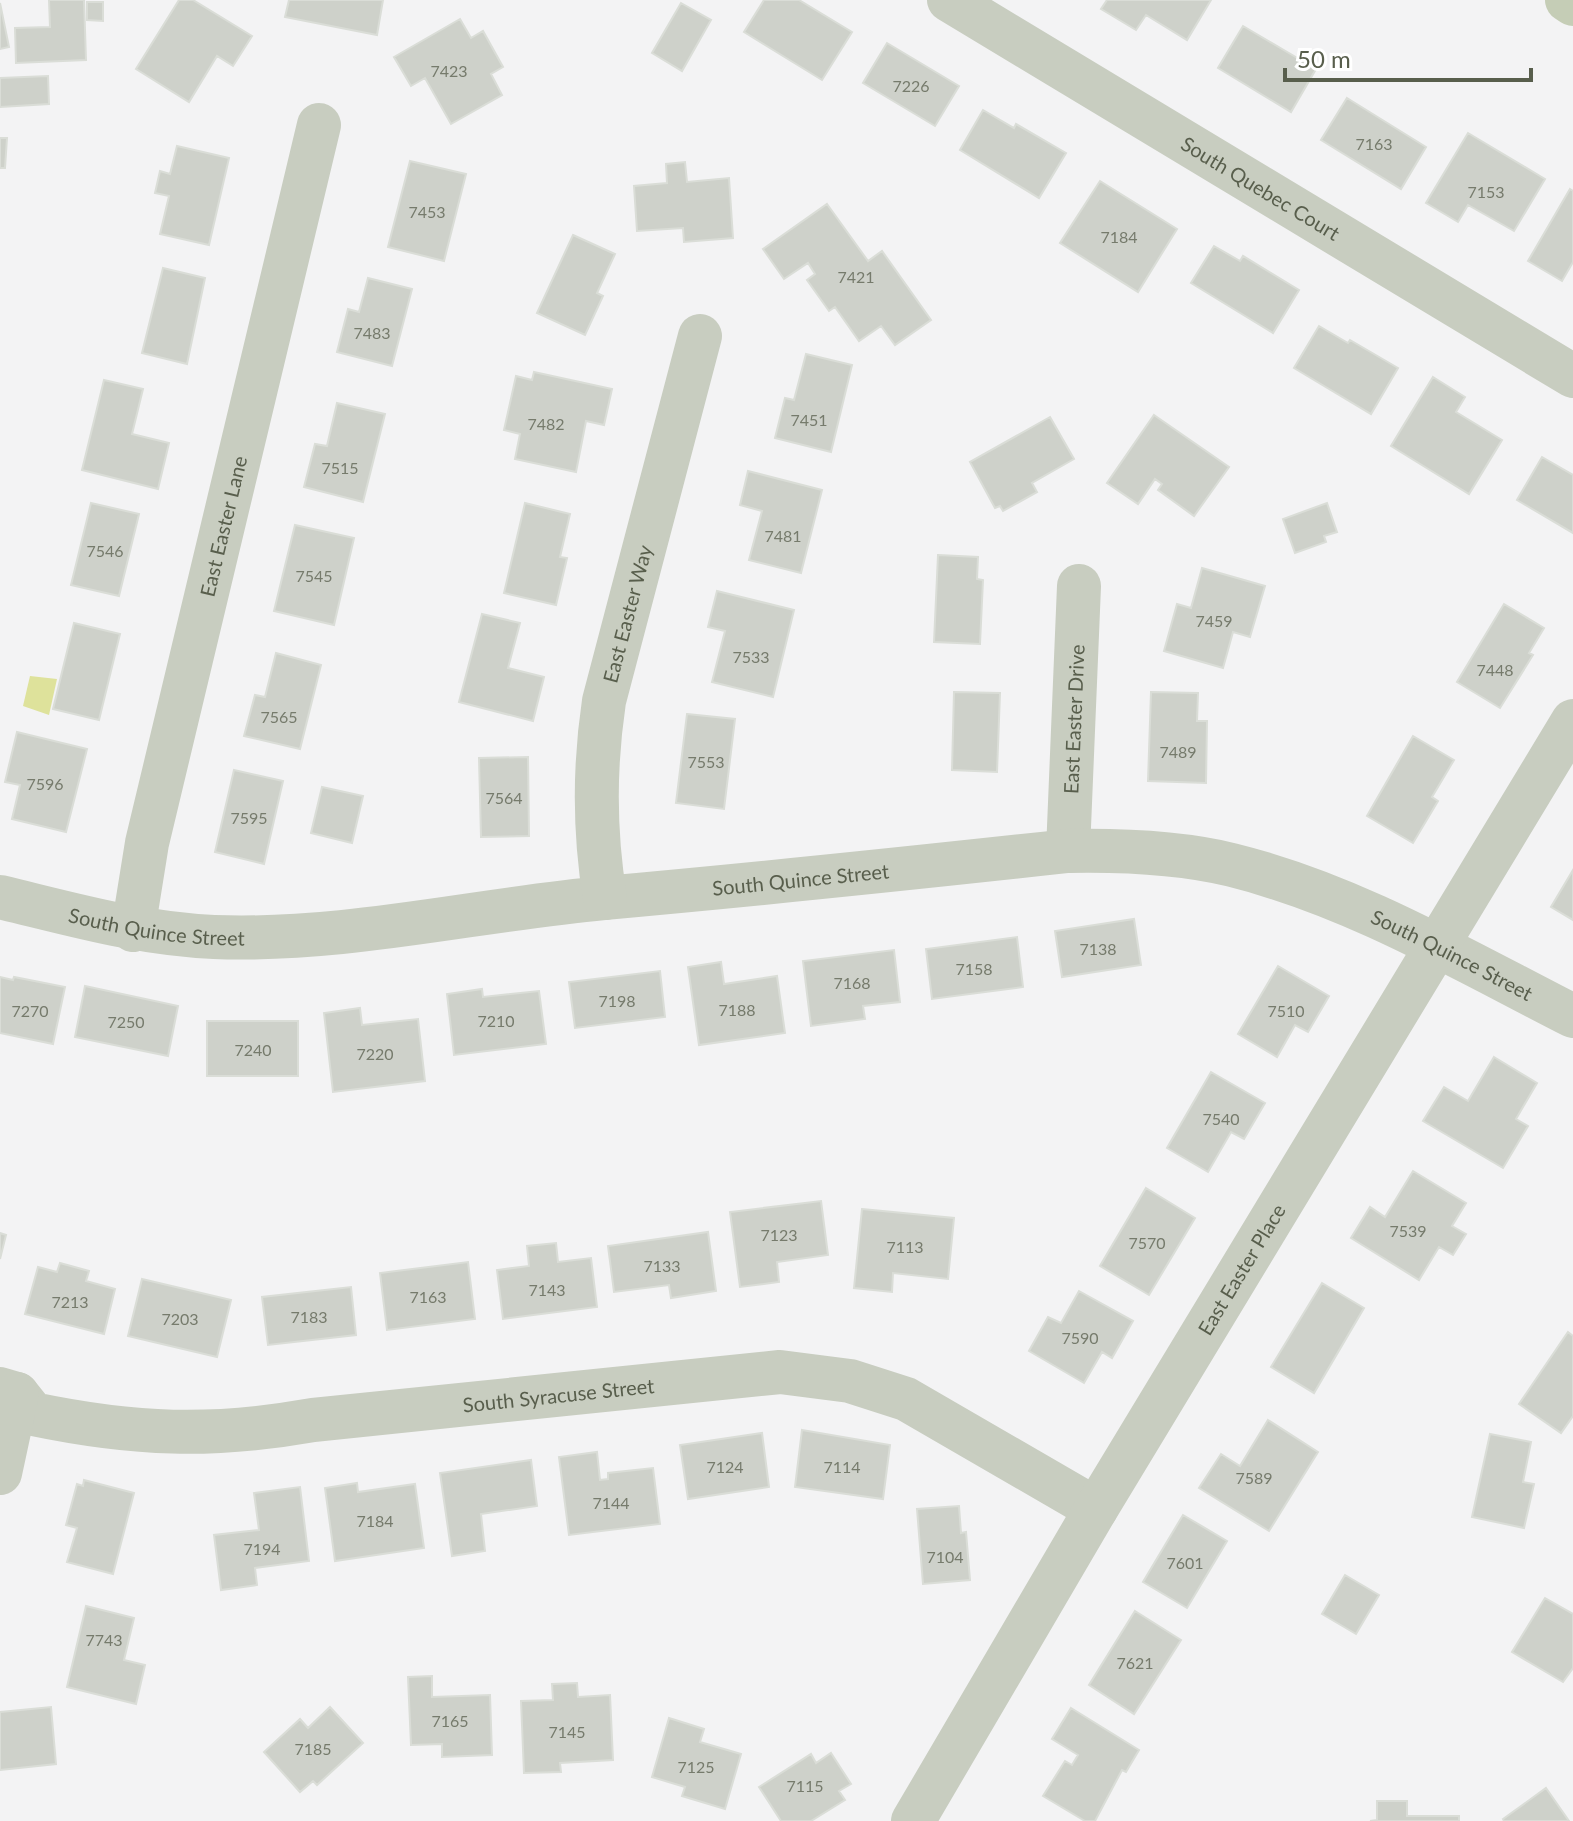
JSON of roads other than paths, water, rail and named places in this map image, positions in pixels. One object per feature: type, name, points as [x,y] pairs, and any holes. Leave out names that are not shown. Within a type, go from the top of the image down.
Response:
[{"type":"main road","points":[[1567,0],[1573,4]]},
{"type":"street","name":"South Quebec Court","points":[[949,0],[1573,376]]},
{"type":"street","name":"East Easter Lane","points":[[133,930],[147,843],[319,125]]},
{"type":"street","name":"East Easter Way","points":[[605,898],[595,814],[598,743],[604,701],[700,336]]},
{"type":"street","name":"East Easter Drive","points":[[1068,851],[1079,586]]},
{"type":"street","name":"East Easter Place","points":[[913,1821],[1096,1509],[1573,721]]},
{"type":"street","name":"South Quince Street","points":[[0,897],[133,930],[211,937],[317,935],[605,898],[1068,851],[1118,850],[1231,865],[1321,894],[1439,946],[1573,1016]]},
{"type":"street","name":"South Syracuse Street","points":[[8,1391],[33,1414],[95,1427],[178,1434],[250,1431],[329,1418],[780,1372],[850,1381],[906,1399],[1096,1509]]},
{"type":"street","points":[[0,1473],[8,1391]]}]
